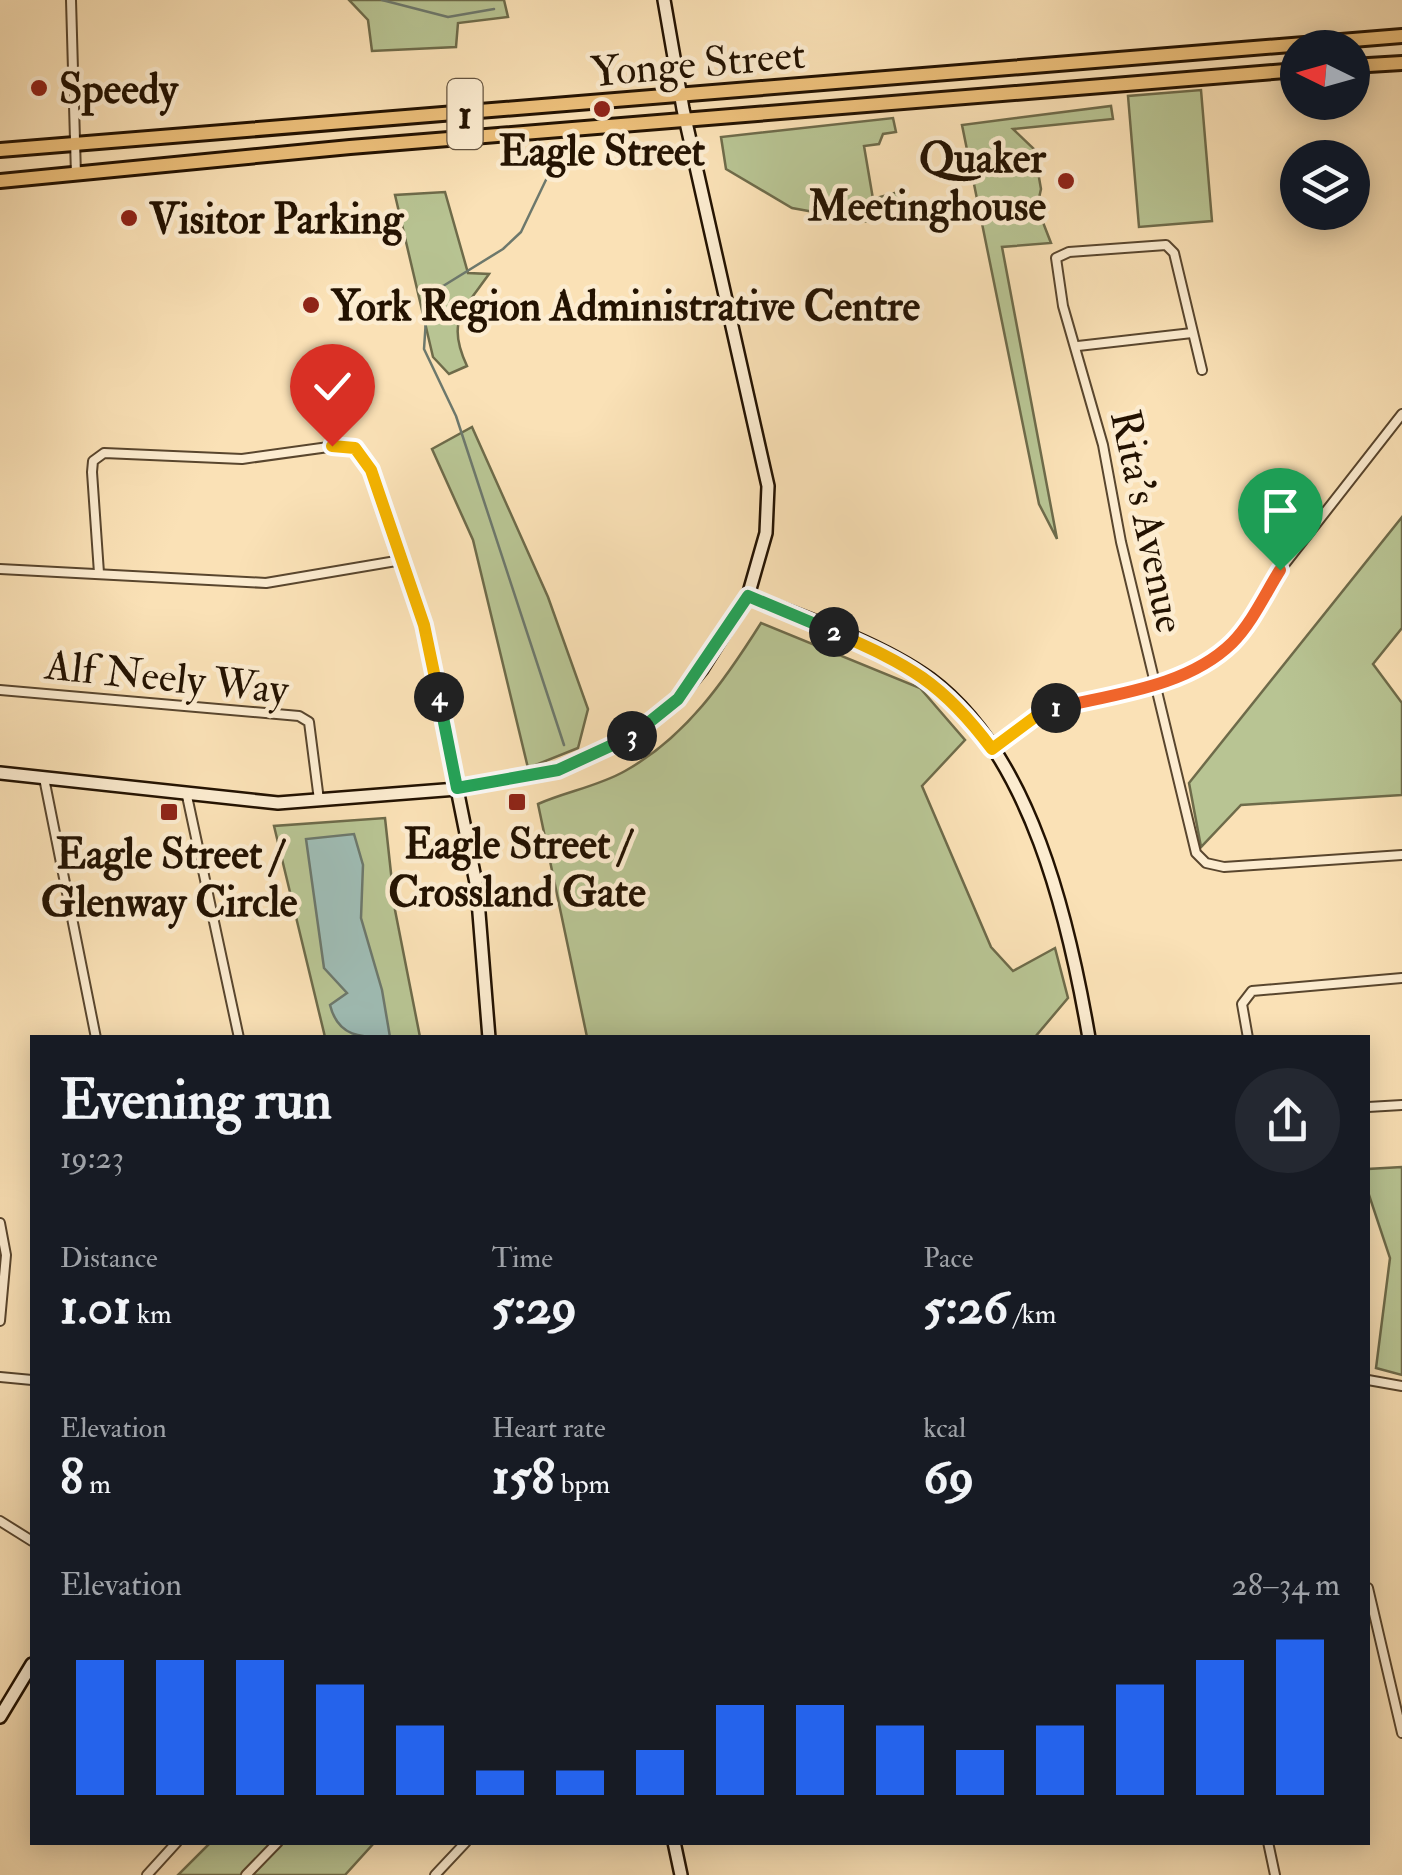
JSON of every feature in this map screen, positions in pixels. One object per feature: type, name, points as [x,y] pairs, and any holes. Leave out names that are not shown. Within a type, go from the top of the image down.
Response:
[{"type":"main road","points":[[0,772],[187,796],[278,803],[457,788],[558,770],[624,741],[678,699],[748,596],[766,533],[768,486],[686,121],[664,0]]},
{"type":"main road","name":"Yonge Street","points":[[0,150],[1402,36]]},
{"type":"main road","points":[[1370,65],[1402,64]]},
{"type":"main road","name":"Yonge Street","points":[[0,181],[350,147],[1280,72]]},
{"type":"main road","points":[[748,596],[892,658],[930,680],[964,713],[992,749],[1052,878],[1068,930],[1088,1035]]},
{"type":"main road","points":[[457,788],[477,888],[490,1035]]},
{"type":"main road","points":[[0,1717],[30,1667]]},
{"type":"main road","points":[[675,1845],[680,1875]]},
{"type":"street","points":[[70,0],[72,146],[76,175]]},
{"type":"street","name":"Rita's Avenue","points":[[1192,333],[1174,253],[1166,246],[1069,252],[1056,258],[1056,275],[1078,346],[1190,839],[1206,863],[1224,867],[1402,856]]},
{"type":"street","points":[[1078,346],[1192,333],[1202,370]]},
{"type":"street","points":[[992,749],[1043,711],[1154,684],[1205,664],[1232,643],[1280,570],[1402,414]]},
{"type":"street","points":[[99,574],[93,461],[104,452],[242,459],[343,444],[355,448],[371,470],[424,625],[457,788]]},
{"type":"street","points":[[0,569],[266,583],[402,560]]},
{"type":"street","name":"Alf Neely Way","points":[[0,690],[299,716],[310,722],[319,800]]},
{"type":"street","points":[[44,778],[95,1035]]},
{"type":"street","points":[[187,796],[239,1035]]},
{"type":"street","points":[[1247,1035],[1242,1004],[1252,991],[1402,978]]},
{"type":"street","points":[[1370,1107],[1402,1104]]},
{"type":"street","points":[[0,1223],[6,1255],[0,1321]]},
{"type":"street","points":[[0,1378],[30,1380]]},
{"type":"street","points":[[1370,1380],[1402,1386]]},
{"type":"street","points":[[0,1522],[30,1540]]},
{"type":"street","points":[[1370,1597],[1402,1733]]},
{"type":"street","points":[[147,1875],[175,1845]]},
{"type":"street","points":[[246,1875],[275,1845]]},
{"type":"street","points":[[435,1875],[463,1845]]},
{"type":"street","points":[[1269,1845],[1275,1875]]},
{"type":"green space","points":[[349,0],[504,0],[508,17],[458,23],[456,47],[372,51],[368,20]]},
{"type":"green space","points":[[1201,90],[1212,221],[1139,227],[1128,96]]},
{"type":"green space","points":[[1111,106],[1113,119],[1013,129],[1034,149],[1041,189],[1037,207],[1051,243],[1002,247],[1057,539],[1039,504],[962,125]]},
{"type":"green space","points":[[893,118],[896,132],[883,134],[879,144],[864,146],[873,199],[898,192],[902,202],[874,223],[792,208],[726,169],[721,137]]},
{"type":"green space","points":[[445,192],[468,273],[489,274],[460,317],[458,338],[467,366],[449,374],[433,357],[395,195]]},
{"type":"green space","points":[[472,427],[548,597],[588,709],[578,748],[528,768],[473,540],[432,449]]},
{"type":"green space","points":[[1402,517],[1402,628],[1373,664],[1402,703],[1402,795],[1241,805],[1201,847],[1189,783]]},
{"type":"green space","points":[[761,623],[920,688],[965,740],[922,786],[991,947],[1013,971],[1055,948],[1068,998],[1037,1035],[587,1035],[538,804],[615,776],[647,757],[702,706]]},
{"type":"green space","points":[[385,818],[395,910],[420,1035],[325,1035],[274,826]]},
{"type":"green space","points":[[1402,1167],[1402,1375],[1376,1368],[1390,1258],[1370,1198],[1370,1169]]},
{"type":"green space","points":[[208,1845],[372,1845],[345,1875],[178,1875]]},
{"type":"water","points":[[354,834],[363,865],[361,918],[382,990],[390,1035],[352,1033],[334,1016],[330,1005],[347,993],[324,968],[306,839]]},
{"type":"waterway","points":[[382,0],[448,17],[494,9]]},
{"type":"waterway","points":[[555,161],[521,232],[503,249],[435,291],[427,304],[424,349],[456,416],[564,745]]},
{"type":"place","name":"Speedy","points":[[39,88]]},
{"type":"place","name":"Eagle Street","points":[[602,109]]},
{"type":"place","name":"Quaker Meetinghouse","points":[[1066,181]]},
{"type":"place","name":"Visitor Parking","points":[[129,218]]},
{"type":"place","name":"York Region Administrative Centre","points":[[311,305]]},
{"type":"place","name":"Eagle Street / Crossland Gate","points":[[517,802]]},
{"type":"place","name":"Eagle Street / Glenway Circle","points":[[169,812]]},
{"type":"route","points":[[332,446],[343,444],[362,455],[386,509],[424,625],[457,788],[558,770],[624,741],[678,699],[748,596],[892,658],[930,680],[964,713],[992,749],[1043,711],[1154,684],[1205,664],[1232,643],[1280,570]]}]
